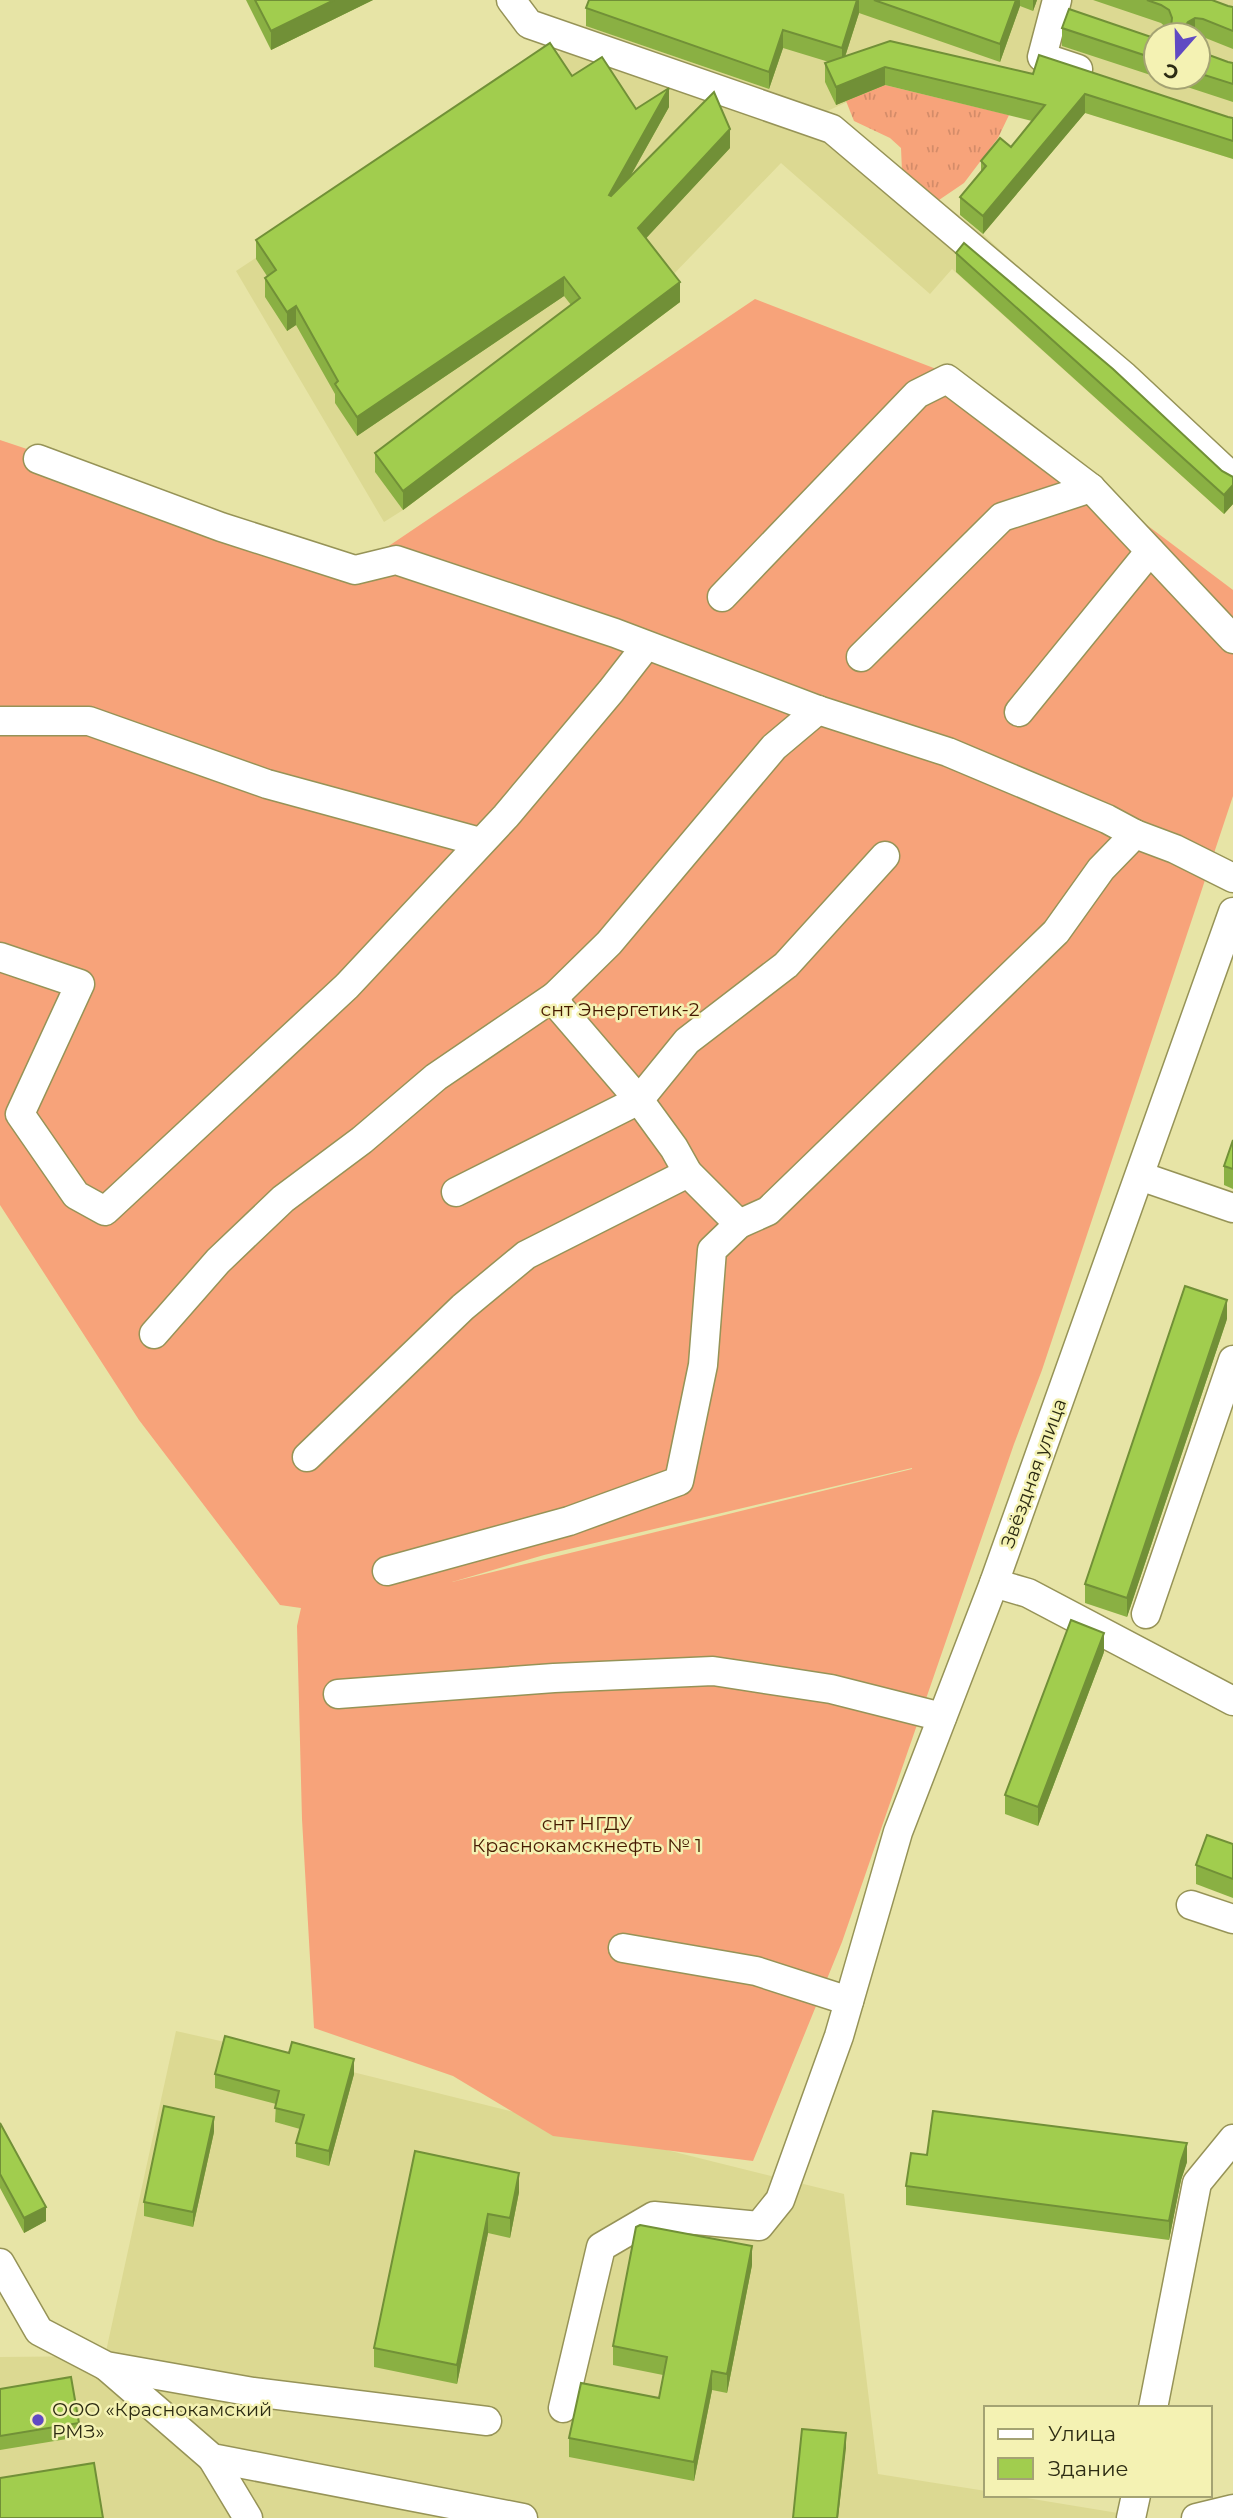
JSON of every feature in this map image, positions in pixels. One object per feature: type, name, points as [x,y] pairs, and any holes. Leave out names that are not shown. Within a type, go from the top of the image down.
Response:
[{"type":"street","points":[[511,0],[529,24],[832,129],[1124,376],[1233,478]]},
{"type":"street","points":[[1064,6],[1042,57],[1102,77]]},
{"type":"street","points":[[722,597],[917,394],[947,379],[1091,488],[1233,639]]},
{"type":"street","points":[[38,459],[221,527],[355,570],[396,560],[615,634],[818,710],[948,752],[1107,818],[1135,834],[1175,849],[1233,878]]},
{"type":"street","points":[[861,657],[1002,517],[1091,488]]},
{"type":"street","points":[[1019,712],[1150,551]]},
{"type":"street","points":[[0,957],[80,984],[20,1114],[76,1195],[105,1211],[347,986],[506,816],[646,646]]},
{"type":"street","points":[[154,1334],[218,1261],[284,1199],[362,1140],[436,1077],[555,996],[609,943],[774,747],[818,710]]},
{"type":"street","points":[[0,721],[89,721],[267,784],[480,842]]},
{"type":"street","points":[[387,1571],[569,1521],[679,1481],[703,1365],[712,1251],[738,1224],[768,1211],[1056,932],[1101,869],[1135,834]]},
{"type":"street","points":[[456,1192],[639,1100],[687,1041],[786,965],[885,856]]},
{"type":"street","name":"Звёздная улица","points":[[563,2408],[601,2247],[654,2216],[759,2226],[780,2200],[839,2036],[898,1832],[994,1583],[1233,912]]},
{"type":"street","points":[[555,996],[560,1008],[639,1100],[674,1148],[688,1173],[738,1224]]},
{"type":"street","points":[[307,1457],[463,1307],[526,1255],[688,1173]]},
{"type":"street","points":[[1140,1176],[1233,1209]]},
{"type":"street","points":[[1146,1614],[1233,1360]]},
{"type":"street","points":[[994,1583],[1028,1593],[1233,1701]]},
{"type":"street","points":[[338,1694],[554,1678],[713,1671],[831,1689],[942,1717]]},
{"type":"street","points":[[1191,1905],[1233,1920]]},
{"type":"street","points":[[623,1948],[756,1972],[849,2001]]},
{"type":"street","points":[[1153,2406],[1197,2183],[1233,2139]]},
{"type":"street","points":[[0,2263],[38,2331],[106,2366],[212,2458],[248,2518]]},
{"type":"street","points":[[106,2366],[253,2392],[487,2421]]},
{"type":"street","points":[[212,2458],[523,2518]]},
{"type":"street","points":[[1131,2518],[1136,2497]]},
{"type":"street","points":[[1196,2518],[1233,2509]]},
{"type":"shaded area","points":[[599,0],[1233,0],[1233,159],[1032,96],[1009,115],[885,85],[825,112],[983,234],[1233,468],[1233,504],[1224,514],[952,269],[930,294],[781,163],[666,282],[680,302],[384,522],[236,271],[550,62],[584,30],[594,3]]},
{"type":"shaded area","points":[[176,2031],[292,2057],[844,2194],[878,2474],[984,2491],[984,2497],[1021,2497],[1118,2513],[1118,2518],[0,2518],[0,2357],[105,2356]]},
{"type":"green space","points":[[885,85],[1009,115],[998,138],[964,183],[939,200],[902,171],[901,148],[890,138],[854,121],[846,101]]},
{"type":"green space","name":"снт Энергетик-2","points":[[755,299],[944,372],[1233,590],[1233,796],[1042,1370],[842,1942],[753,2161],[553,2136],[453,2076],[314,2028],[302,1819],[297,1626],[301,1608],[280,1605],[139,1420],[0,1205],[0,440],[365,562]],"holes":[[[912,1469],[452,1582],[544,1555]]]},
{"type":"building","points":[[255,0],[334,0],[271,31]]},
{"type":"building","points":[[589,0],[857,0],[842,48],[783,30],[769,72],[586,8]]},
{"type":"building","points":[[874,0],[1016,0],[1000,44]]},
{"type":"building","points":[[1147,0],[1212,0],[1233,7],[1233,31],[1203,19],[1172,21],[1169,10]]},
{"type":"building","points":[[1069,9],[1142,34],[1142,54],[1062,28]]},
{"type":"building","points":[[890,41],[1033,74],[1039,55],[1142,91],[1233,118],[1233,141],[1085,94],[983,216],[960,197],[986,166],[981,161],[1000,138],[1011,147],[1045,105],[885,67],[836,87],[825,63]]},
{"type":"building","points":[[550,43],[572,76],[602,57],[636,109],[669,88],[609,195],[611,196],[714,92],[730,129],[638,228],[680,282],[403,491],[375,453],[580,298],[564,277],[357,417],[335,384],[338,381],[296,306],[287,312],[265,278],[276,270],[256,240]]},
{"type":"building","points":[[1212,56],[1233,63],[1233,84],[1212,77]]},
{"type":"building","points":[[964,243],[1113,369],[1222,471],[1233,477],[1233,485],[1224,495],[956,253]]},
{"type":"building","points":[[1233,1140],[1233,1169],[1224,1166]]},
{"type":"building","points":[[1185,1286],[1227,1300],[1127,1598],[1085,1584]]},
{"type":"building","points":[[1071,1620],[1104,1633],[1038,1807],[1005,1795]]},
{"type":"building","points":[[1207,1835],[1233,1844],[1233,1879],[1196,1865]]},
{"type":"building","points":[[225,2036],[289,2053],[292,2042],[354,2059],[329,2151],[296,2143],[304,2115],[275,2108],[279,2091],[215,2074]]},
{"type":"building","points":[[164,2106],[214,2117],[193,2212],[144,2202]]},
{"type":"building","points":[[933,2111],[1187,2143],[1169,2221],[906,2186],[911,2153],[927,2155]]},
{"type":"building","points":[[0,2123],[46,2207],[24,2218],[0,2174]]},
{"type":"building","points":[[415,2151],[519,2173],[510,2218],[488,2214],[457,2365],[374,2348]]},
{"type":"building","points":[[640,2225],[752,2246],[727,2374],[712,2371],[694,2462],[569,2438],[581,2383],[659,2398],[667,2357],[613,2346],[636,2227]]},
{"type":"building","name":"ООО «Краснокамский РМЗ»","points":[[71,2377],[79,2423],[0,2436],[0,2389]]},
{"type":"building","points":[[802,2429],[846,2433],[837,2518],[793,2518]]},
{"type":"building","name":"ООО «Краснокамский РМЗ»","points":[[94,2463],[103,2518],[0,2518],[0,2478]]},
{"type":"place","name":"ООО «Краснокамский РМЗ»","points":[[38,2420]]},
{"type":"park label","name":"снт НГДУ Краснокамскнефть № 1","points":[[587,1834]]}]
